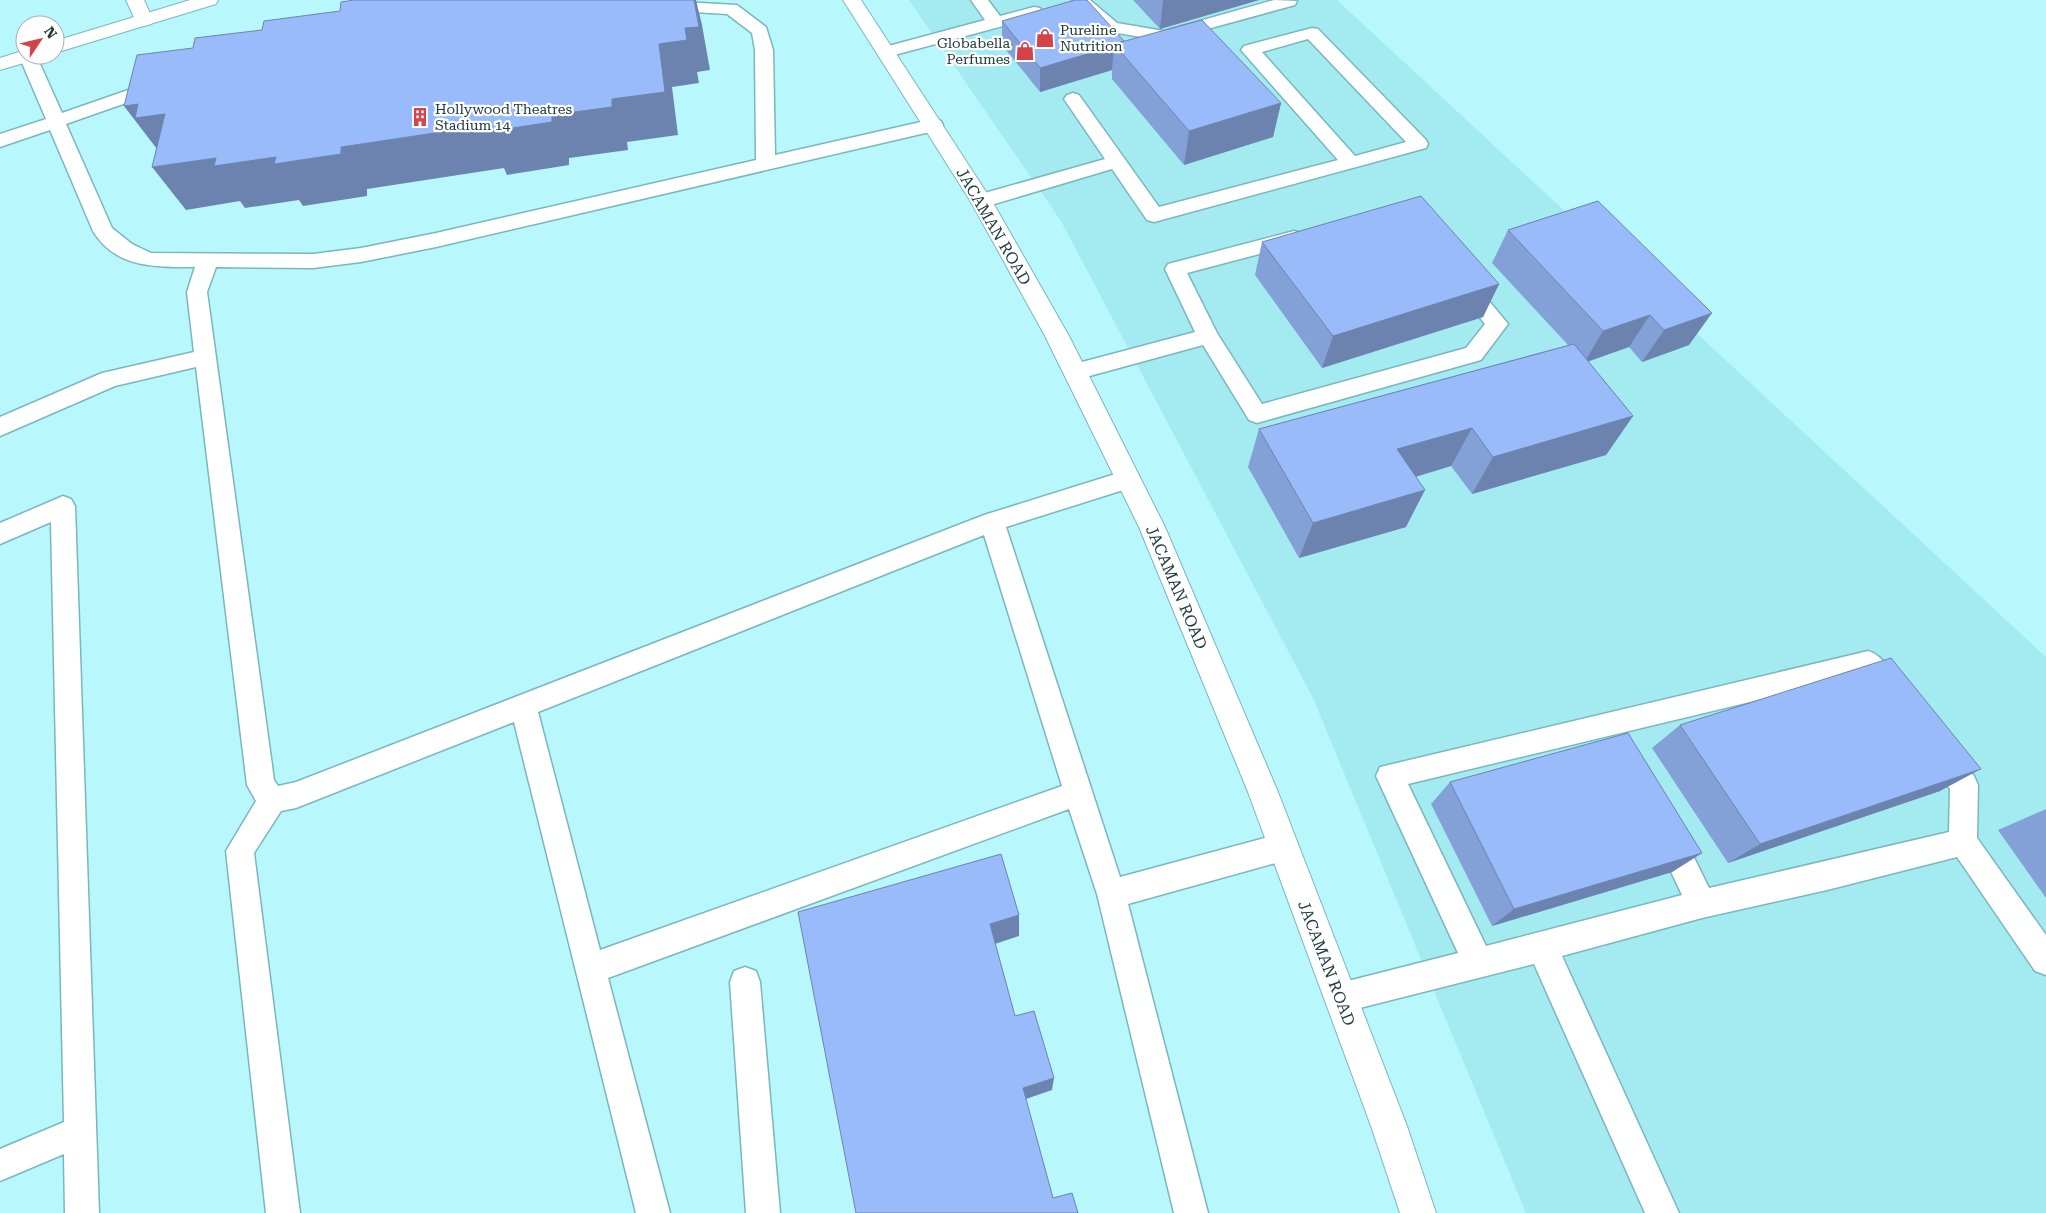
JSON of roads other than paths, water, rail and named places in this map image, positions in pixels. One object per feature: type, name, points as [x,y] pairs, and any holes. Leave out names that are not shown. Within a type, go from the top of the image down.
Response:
[{"type":"main road","points":[[135,0],[144,20]]},
{"type":"main road","points":[[65,44],[209,0]]},
{"type":"main road","name":"JACAMAN ROAD","points":[[852,0],[982,202],[1057,336],[1156,536],[1262,792],[1389,1126],[1418,1213]]},
{"type":"main road","points":[[0,64],[15,59]]},
{"type":"lane","points":[[979,0],[996,23]]},
{"type":"lane","points":[[887,52],[1080,0],[1112,27],[1164,36],[1288,0]]},
{"type":"lane","points":[[644,4],[731,9],[760,31],[764,50],[766,163]]},
{"type":"lane","points":[[1073,99],[1115,162],[1154,215],[1351,163],[1419,144],[1312,33],[1250,50],[1351,163]]},
{"type":"lane","points":[[33,65],[103,231],[115,245],[133,255],[150,260],[313,260],[361,255],[427,242],[934,125]]},
{"type":"lane","points":[[0,141],[175,80]]},
{"type":"lane","points":[[982,202],[1115,162]]},
{"type":"lane","points":[[1317,232],[1174,269],[1208,336],[1257,414],[1473,354],[1497,324],[1453,271]]},
{"type":"lane","points":[[208,260],[197,292],[261,786],[272,800]]},
{"type":"lane","points":[[1075,372],[1208,336]]},
{"type":"lane","points":[[0,427],[110,379],[205,357]]},
{"type":"lane","points":[[283,1213],[240,851],[272,800],[296,794],[992,522],[1128,479]]},
{"type":"lane","points":[[0,534],[63,506],[82,1213]]},
{"type":"lane","points":[[992,522],[1111,894],[1191,1213]]},
{"type":"lane","points":[[1478,963],[1390,776],[1868,662],[1904,709]]},
{"type":"lane","points":[[523,706],[653,1213]]},
{"type":"lane","points":[[1612,723],[1625,749]]},
{"type":"lane","points":[[1922,733],[1964,785],[1963,842],[2046,960]]},
{"type":"lane","points":[[590,969],[1078,793]]},
{"type":"lane","points":[[1655,809],[1702,904]]},
{"type":"lane","points":[[1340,998],[1702,904],[1827,876],[1963,842]]},
{"type":"lane","points":[[1111,894],[1283,847]]},
{"type":"lane","points":[[1542,947],[1662,1213]]},
{"type":"lane","points":[[745,982],[763,1213]]},
{"type":"lane","points":[[0,1165],[80,1131]]},
{"type":"place","name":"Pureline Nutrition","points":[[1045,38]]},
{"type":"place","name":"Globabella Perfumes","points":[[1025,51]]},
{"type":"place","name":"Hollywood Theatres Stadium 14","points":[[420,117]]}]
